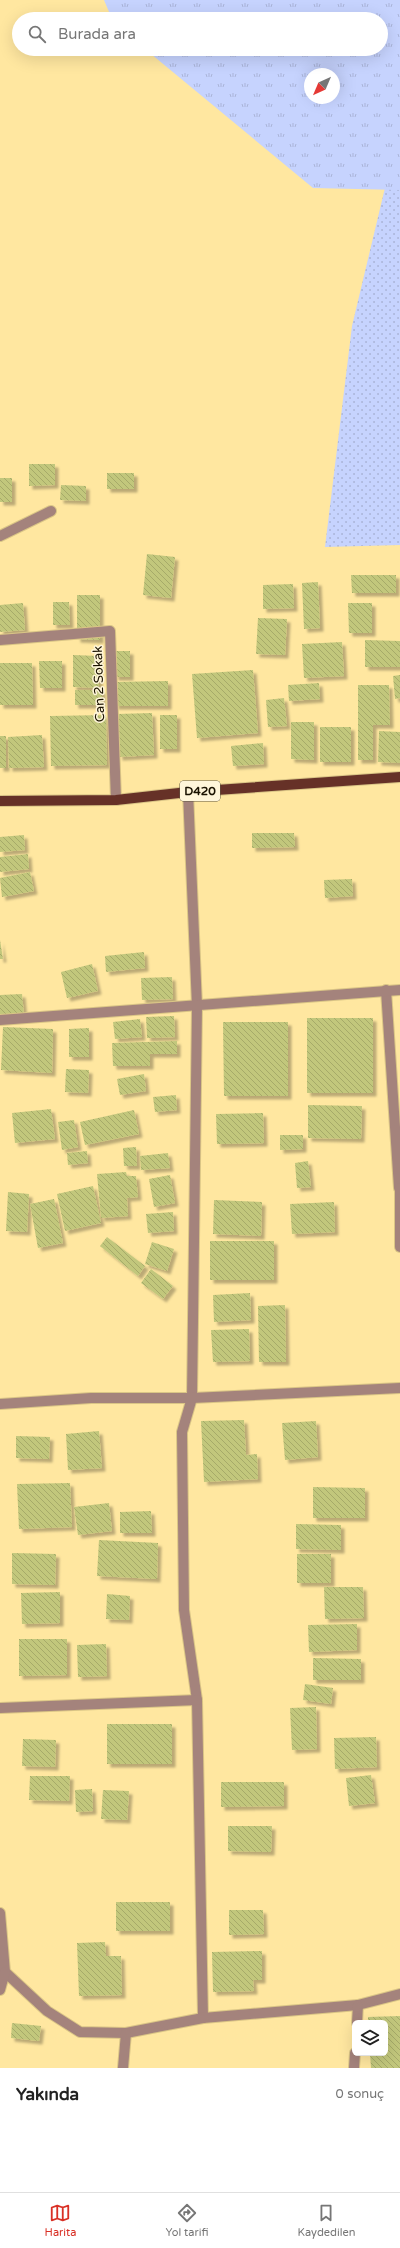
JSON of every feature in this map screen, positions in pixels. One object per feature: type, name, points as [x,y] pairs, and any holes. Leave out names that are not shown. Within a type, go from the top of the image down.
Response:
[{"type":"main road","name":"D420","points":[[0,801],[116,800],[188,792],[400,776]]},
{"type":"street","points":[[0,536],[51,511]]},
{"type":"street","name":"Can 2 Sokak","points":[[0,640],[110,631],[116,800]]},
{"type":"street","points":[[188,792],[197,1006],[192,1398],[182,1432],[184,1610],[197,1700],[203,2018]]},
{"type":"street","points":[[386,990],[400,1188],[400,1247]]},
{"type":"street","points":[[0,1020],[400,990]]},
{"type":"street","points":[[0,1404],[91,1398],[192,1398],[400,1388]]},
{"type":"street","points":[[0,1708],[197,1700]]},
{"type":"street","points":[[0,1913],[5,1972],[0,1990]]},
{"type":"street","points":[[5,1972],[47,2011],[80,2032],[126,2033],[203,2018],[358,2005],[400,1994]]},
{"type":"street","points":[[357,2020],[358,2005]]},
{"type":"street","points":[[123,2068],[126,2033]]},
{"type":"street","points":[[354,2068],[355,2056]]},
{"type":"green space","points":[[104,0],[400,0],[400,190],[313,188],[153,56],[388,56],[388,12],[109,12]]},
{"type":"green space","points":[[400,125],[400,545],[325,547],[352,326]]},
{"type":"building","points":[[29,464],[55,464],[55,485],[29,486]]},
{"type":"building","points":[[107,473],[134,473],[134,489],[107,489]]},
{"type":"building","points":[[0,478],[12,478],[12,502],[0,502]]},
{"type":"building","points":[[61,485],[86,486],[86,501],[60,500]]},
{"type":"building","points":[[147,554],[175,557],[171,598],[143,595]]},
{"type":"building","points":[[351,575],[396,575],[396,593],[352,593]]},
{"type":"building","points":[[318,582],[320,628],[304,629],[302,583]]},
{"type":"building","points":[[293,584],[294,608],[263,609],[263,585]]},
{"type":"building","points":[[77,595],[100,595],[100,640],[77,639]]},
{"type":"building","points":[[53,602],[69,602],[70,625],[53,625]]},
{"type":"building","points":[[23,603],[25,630],[0,632],[0,605]]},
{"type":"building","points":[[348,603],[372,603],[372,633],[349,633]]},
{"type":"building","points":[[258,618],[287,619],[285,655],[256,654]]},
{"type":"building","points":[[365,640],[400,641],[400,667],[365,667]]},
{"type":"building","points":[[342,642],[344,676],[304,678],[302,644]]},
{"type":"building","points":[[114,651],[130,651],[130,677],[115,677]]},
{"type":"building","points":[[73,655],[99,656],[99,688],[73,687]]},
{"type":"building","points":[[39,661],[62,661],[62,688],[40,688]]},
{"type":"building","points":[[0,663],[32,663],[33,705],[0,705]]},
{"type":"building","points":[[253,670],[258,733],[197,738],[192,674]]},
{"type":"building","points":[[400,675],[400,698],[395,699],[393,676]]},
{"type":"building","points":[[168,681],[168,706],[115,706],[115,682]]},
{"type":"building","points":[[319,683],[320,699],[289,701],[288,685]]},
{"type":"building","points":[[358,685],[389,685],[390,725],[373,725],[373,760],[358,760]]},
{"type":"building","points":[[75,690],[102,690],[102,705],[75,705]]},
{"type":"building","points":[[284,698],[287,726],[268,727],[266,700]]},
{"type":"building","points":[[152,713],[154,755],[119,757],[117,714]]},
{"type":"building","points":[[106,715],[107,765],[51,766],[50,716]]},
{"type":"building","points":[[160,715],[177,715],[177,749],[160,749]]},
{"type":"building","points":[[291,722],[314,722],[314,760],[291,759]]},
{"type":"building","points":[[320,727],[351,727],[351,762],[320,762]]},
{"type":"building","points":[[379,731],[400,732],[400,763],[378,762]]},
{"type":"building","points":[[42,735],[44,767],[9,768],[8,737]]},
{"type":"building","points":[[0,736],[6,736],[6,768],[0,768]]},
{"type":"building","points":[[263,743],[264,764],[233,766],[231,746]]},
{"type":"building","points":[[252,833],[294,833],[295,847],[252,848]]},
{"type":"building","points":[[24,835],[25,850],[0,852],[0,837]]},
{"type":"building","points":[[28,854],[29,869],[0,872],[0,857]]},
{"type":"building","points":[[30,872],[34,891],[2,897],[0,878]]},
{"type":"building","points":[[352,879],[353,896],[325,898],[324,880]]},
{"type":"building","points":[[0,940],[3,959],[0,959]]},
{"type":"building","points":[[144,952],[145,968],[106,972],[105,956]]},
{"type":"building","points":[[92,964],[98,991],[67,998],[61,972]]},
{"type":"building","points":[[172,977],[173,999],[142,1000],[141,978]]},
{"type":"building","points":[[22,994],[24,1015],[0,1016],[0,995]]},
{"type":"building","points":[[174,1016],[175,1037],[147,1038],[146,1017]]},
{"type":"building","points":[[307,1018],[373,1018],[373,1093],[307,1093]]},
{"type":"building","points":[[140,1019],[142,1037],[115,1039],[113,1022]]},
{"type":"building","points":[[223,1022],[288,1022],[288,1096],[224,1096]]},
{"type":"building","points":[[3,1027],[53,1029],[52,1073],[1,1070]]},
{"type":"building","points":[[89,1028],[89,1057],[69,1057],[69,1029]]},
{"type":"building","points":[[177,1041],[177,1054],[150,1054],[150,1066],[113,1066],[112,1043]]},
{"type":"building","points":[[66,1069],[89,1070],[88,1093],[65,1092]]},
{"type":"building","points":[[144,1074],[146,1091],[120,1095],[117,1079]]},
{"type":"building","points":[[176,1095],[177,1110],[155,1112],[153,1097]]},
{"type":"building","points":[[308,1105],[362,1106],[361,1139],[308,1138]]},
{"type":"building","points":[[51,1109],[55,1139],[15,1143],[12,1113]]},
{"type":"building","points":[[134,1110],[139,1134],[85,1145],[80,1122]]},
{"type":"building","points":[[263,1113],[264,1143],[217,1144],[216,1114]]},
{"type":"building","points":[[74,1120],[78,1147],[62,1150],[58,1122]]},
{"type":"building","points":[[280,1135],[303,1135],[303,1149],[280,1150]]},
{"type":"building","points":[[136,1147],[137,1166],[124,1166],[123,1148]]},
{"type":"building","points":[[87,1151],[88,1163],[68,1165],[67,1153]]},
{"type":"building","points":[[168,1153],[170,1168],[141,1170],[140,1156]]},
{"type":"building","points":[[308,1161],[311,1187],[297,1188],[295,1163]]},
{"type":"building","points":[[126,1172],[127,1176],[136,1176],[138,1197],[127,1198],[128,1216],[101,1218],[97,1174]]},
{"type":"building","points":[[170,1175],[175,1203],[154,1207],[149,1179]]},
{"type":"building","points":[[93,1186],[101,1223],[65,1231],[57,1194]]},
{"type":"building","points":[[8,1192],[29,1194],[27,1232],[6,1231]]},
{"type":"building","points":[[54,1199],[63,1243],[38,1248],[30,1204]]},
{"type":"building","points":[[214,1200],[262,1202],[261,1236],[213,1234]]},
{"type":"building","points":[[334,1202],[335,1232],[292,1234],[290,1204]]},
{"type":"building","points":[[173,1212],[174,1231],[148,1233],[146,1214]]},
{"type":"building","points":[[107,1237],[145,1266],[138,1276],[100,1246]]},
{"type":"building","points":[[210,1241],[274,1241],[274,1280],[210,1280]]},
{"type":"building","points":[[152,1242],[174,1249],[167,1271],[145,1264]]},
{"type":"building","points":[[151,1269],[173,1286],[163,1299],[141,1283]]},
{"type":"building","points":[[250,1293],[251,1320],[214,1322],[213,1295]]},
{"type":"building","points":[[285,1305],[286,1362],[259,1362],[258,1306]]},
{"type":"building","points":[[249,1329],[250,1361],[213,1362],[211,1330]]},
{"type":"building","points":[[244,1420],[246,1455],[257,1454],[258,1479],[204,1482],[201,1421]]},
{"type":"building","points":[[316,1421],[318,1457],[285,1460],[282,1423]]},
{"type":"building","points":[[99,1431],[102,1468],[68,1470],[66,1434]]},
{"type":"building","points":[[16,1436],[50,1437],[49,1459],[16,1458]]},
{"type":"building","points":[[70,1483],[72,1527],[19,1529],[17,1484]]},
{"type":"building","points":[[313,1487],[365,1488],[365,1518],[313,1518]]},
{"type":"building","points":[[109,1503],[112,1531],[78,1535],[74,1507]]},
{"type":"building","points":[[151,1511],[152,1533],[120,1533],[120,1512]]},
{"type":"building","points":[[296,1524],[341,1525],[341,1550],[296,1549]]},
{"type":"building","points":[[99,1540],[158,1543],[157,1579],[97,1576]]},
{"type":"building","points":[[12,1553],[56,1554],[55,1585],[12,1584]]},
{"type":"building","points":[[297,1554],[331,1554],[331,1583],[297,1583]]},
{"type":"building","points":[[324,1587],[363,1587],[364,1618],[325,1619]]},
{"type":"building","points":[[60,1592],[60,1623],[22,1624],[21,1593]]},
{"type":"building","points":[[107,1594],[130,1596],[129,1620],[106,1619]]},
{"type":"building","points":[[357,1624],[357,1650],[309,1652],[308,1625]]},
{"type":"building","points":[[19,1639],[67,1639],[67,1675],[19,1676]]},
{"type":"building","points":[[106,1644],[107,1676],[78,1677],[77,1645]]},
{"type":"building","points":[[313,1658],[361,1659],[361,1680],[313,1680]]},
{"type":"building","points":[[305,1684],[333,1688],[331,1704],[303,1700]]},
{"type":"building","points":[[316,1707],[317,1749],[292,1750],[290,1708]]},
{"type":"building","points":[[107,1724],[172,1724],[172,1764],[107,1764]]},
{"type":"building","points":[[376,1737],[377,1767],[335,1769],[334,1738]]},
{"type":"building","points":[[23,1739],[56,1740],[55,1767],[22,1766]]},
{"type":"building","points":[[371,1775],[375,1803],[349,1806],[346,1778]]},
{"type":"building","points":[[30,1776],[70,1776],[69,1801],[29,1800]]},
{"type":"building","points":[[221,1782],[284,1782],[284,1806],[221,1807]]},
{"type":"building","points":[[92,1789],[93,1811],[76,1812],[75,1790]]},
{"type":"building","points":[[103,1790],[129,1791],[127,1820],[101,1819]]},
{"type":"building","points":[[228,1826],[272,1826],[271,1852],[228,1851]]},
{"type":"building","points":[[116,1902],[170,1902],[170,1931],[116,1931]]},
{"type":"building","points":[[229,1910],[263,1910],[264,1934],[229,1935]]},
{"type":"building","points":[[105,1942],[106,1956],[121,1956],[122,1995],[79,1996],[77,1943]]},
{"type":"building","points":[[262,1951],[262,1980],[253,1980],[254,1991],[213,1992],[212,1952]]},
{"type":"building","points":[[400,2016],[400,2068],[371,2068],[370,2056],[388,2056],[388,2020],[368,2020],[368,2017]]},
{"type":"building","points":[[12,2023],[41,2026],[39,2041],[11,2038]]}]
